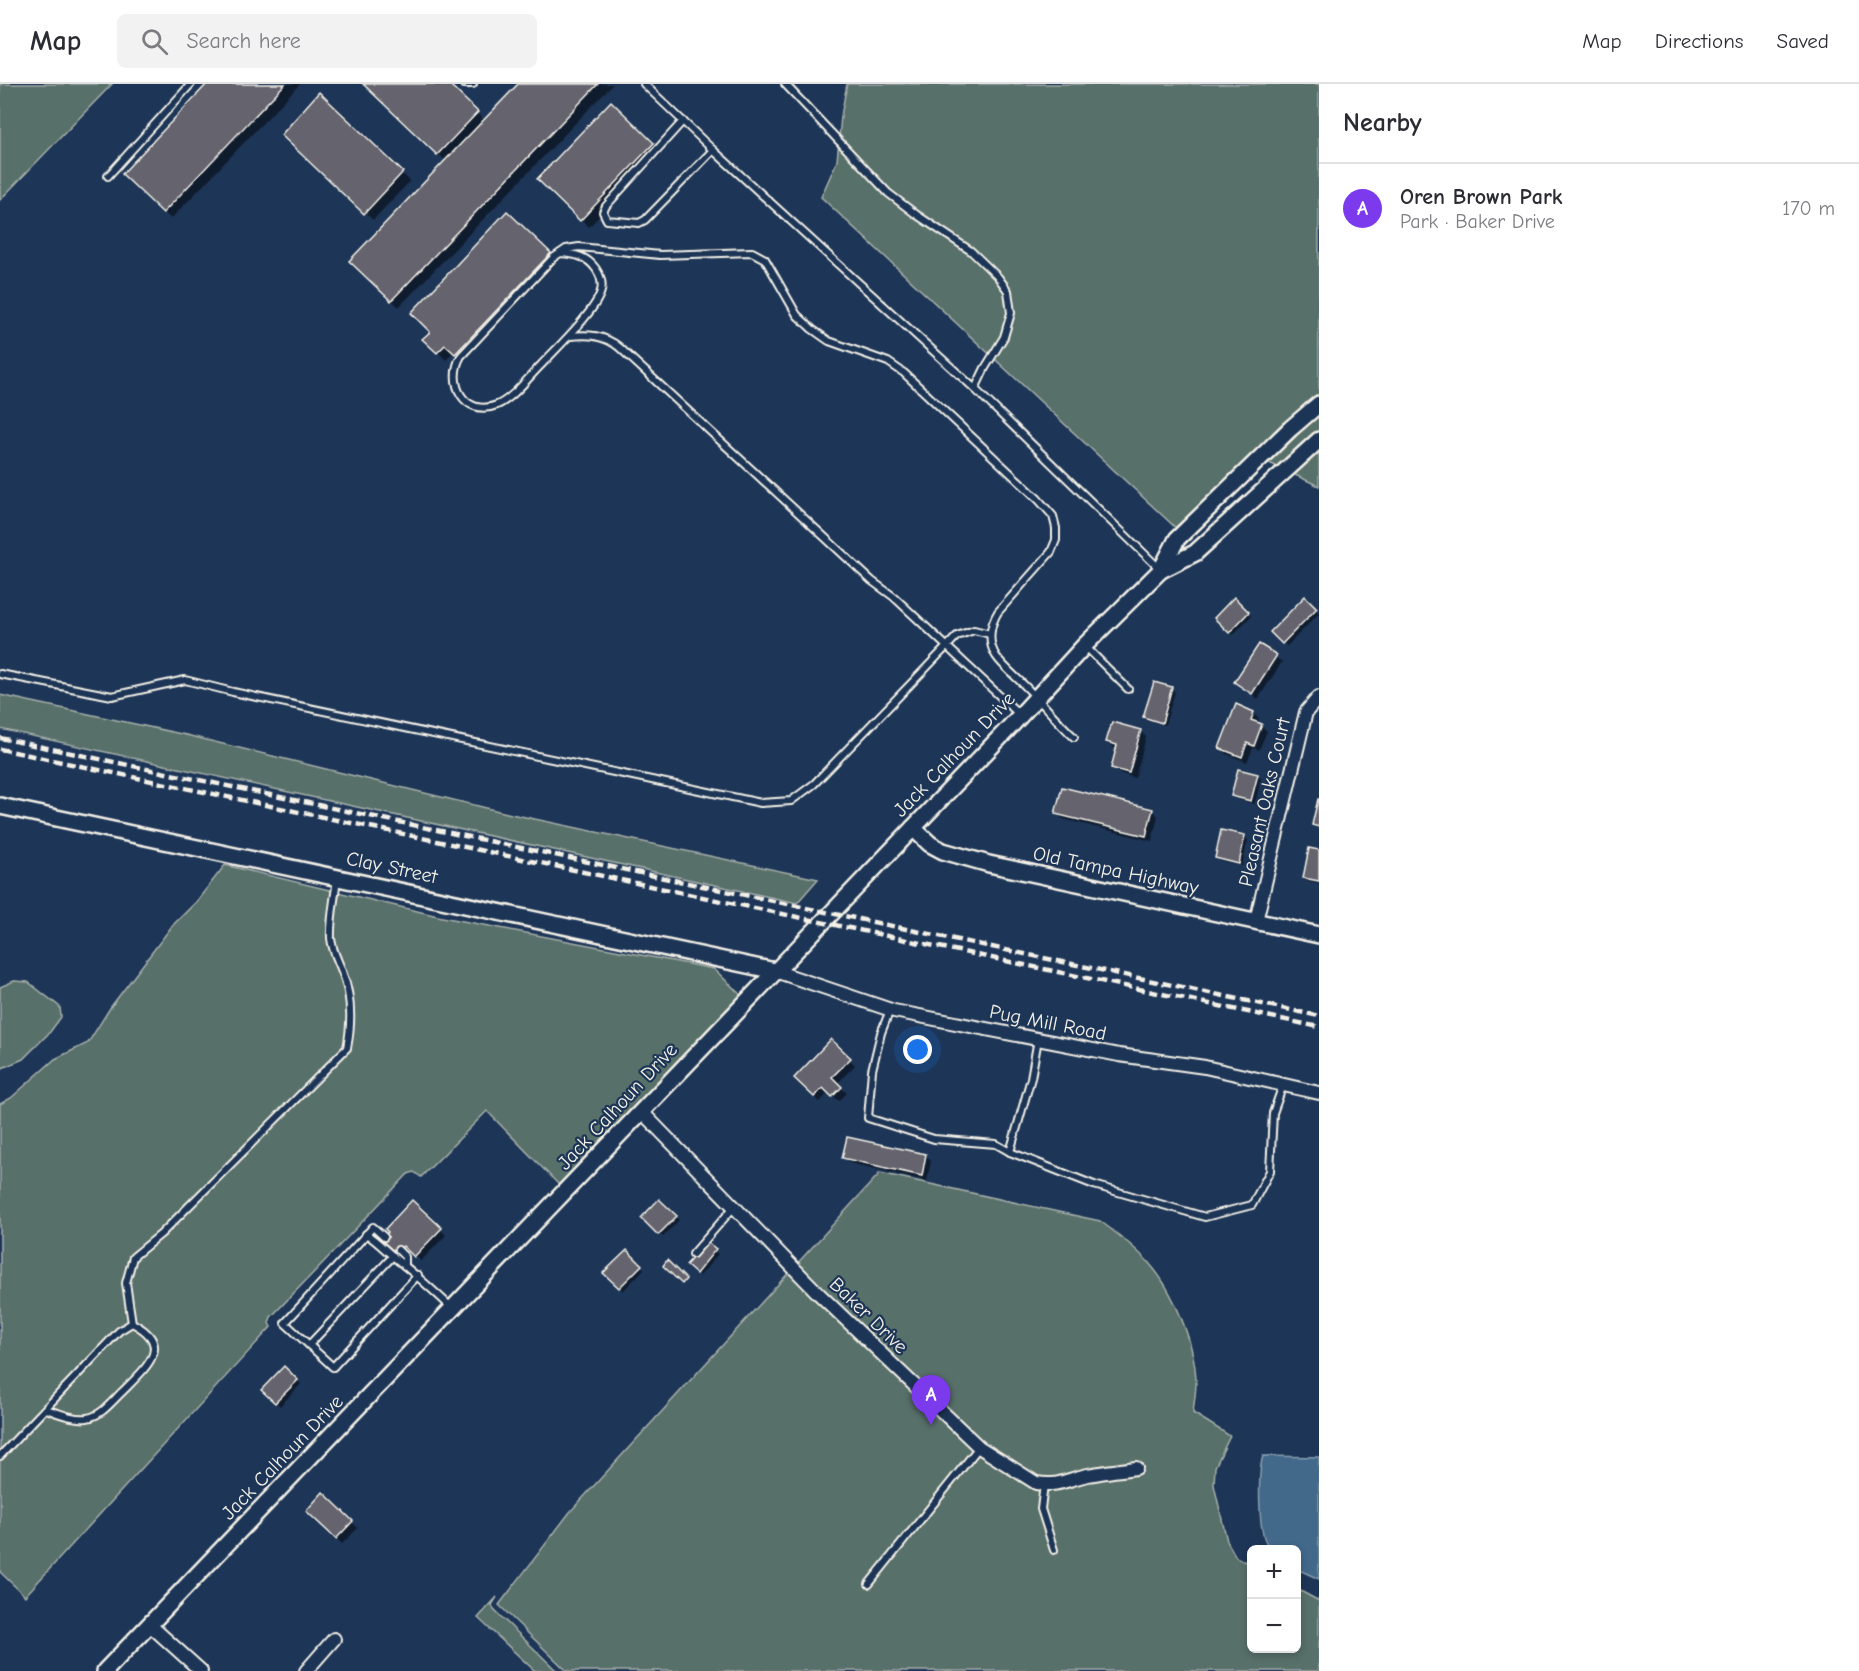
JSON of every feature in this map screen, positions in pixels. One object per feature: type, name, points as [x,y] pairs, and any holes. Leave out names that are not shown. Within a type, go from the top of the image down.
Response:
[{"type":"street","name":"Jack Calhoun Drive","points":[[105,1671],[1021,715],[1085,645],[1161,570],[1177,539],[1290,429],[1319,404]]},
{"type":"street","name":"Jack Calhoun Drive","points":[[1161,570],[1195,554],[1319,440]]},
{"type":"street","name":"Pleasant Oaks Court","points":[[1256,921],[1306,712],[1319,697]]},
{"type":"street","name":"Clay Street","points":[[0,806],[775,970]]},
{"type":"street","name":"Old Tampa Highway","points":[[913,828],[930,844],[943,851],[989,864],[1319,935]]},
{"type":"street","name":"Pug Mill Road","points":[[775,970],[890,1010],[1119,1055],[1205,1067],[1319,1093]]},
{"type":"street","name":"Baker Drive","points":[[641,1111],[818,1293],[979,1447],[1036,1483],[1044,1484]]},
{"type":"street","points":[[1044,1484],[1052,1485],[1086,1475],[1136,1468]]},
{"type":"street","points":[[150,1625],[201,1671]]},
{"type":"street","points":[[306,1671],[334,1639]]},
{"type":"lane","points":[[108,176],[190,84]]},
{"type":"lane","points":[[464,84],[473,84]]},
{"type":"lane","points":[[644,84],[975,389],[1161,570]]},
{"type":"lane","points":[[785,84],[888,193],[916,215],[971,251],[998,277],[1008,291],[1011,313],[1004,337],[975,389]]},
{"type":"lane","points":[[683,121],[606,206],[603,212],[607,220],[639,223],[645,220],[713,150]]},
{"type":"lane","points":[[560,253],[584,257],[590,262],[602,281],[602,290],[598,297],[570,336],[511,395],[497,405],[482,407],[469,404],[458,392],[454,378],[456,365],[461,356],[553,258],[560,253],[566,249],[579,247],[660,255],[752,252],[765,259],[797,315],[812,329],[829,340],[888,362],[904,373],[1038,499],[1053,516],[1056,540],[1051,552],[998,612],[990,634],[996,656],[1074,737]]},
{"type":"lane","points":[[570,336],[585,334],[598,336],[619,347],[872,582],[894,597],[1021,715]]},
{"type":"lane","points":[[0,674],[112,696],[185,680],[761,803],[791,801],[814,784],[957,636],[974,630],[990,634]]},
{"type":"lane","points":[[1085,645],[1128,689]]},
{"type":"lane","points":[[132,1323],[126,1283],[133,1257],[161,1234],[347,1047],[351,1025],[350,999],[343,973],[334,955],[331,939],[337,877]]},
{"type":"lane","points":[[890,1010],[881,1033],[872,1070],[868,1118],[934,1138],[996,1144],[1010,1152],[1094,1185],[1206,1217],[1252,1205],[1270,1171],[1273,1113],[1283,1085]]},
{"type":"lane","points":[[1010,1152],[1031,1078],[1038,1039]]},
{"type":"lane","points":[[693,1254],[734,1207]]},
{"type":"lane","points":[[384,1237],[373,1227],[285,1323],[333,1367],[418,1275]]},
{"type":"lane","points":[[366,1234],[418,1275],[453,1309]]},
{"type":"lane","points":[[398,1250],[405,1257],[405,1266]]},
{"type":"lane","points":[[309,1345],[393,1256]]},
{"type":"lane","points":[[0,1456],[119,1330],[132,1323]]},
{"type":"lane","points":[[46,1409],[73,1417],[87,1418],[100,1413],[147,1367],[154,1352],[153,1340],[146,1330],[132,1323]]},
{"type":"lane","points":[[869,1584],[979,1447]]},
{"type":"lane","points":[[1044,1484],[1041,1509],[1054,1550]]},
{"type":"green space","points":[[0,84],[112,84],[0,200]]},
{"type":"green space","points":[[847,84],[1319,84],[1319,394],[1177,529],[821,197],[837,161],[841,116]]},
{"type":"green space","points":[[1319,413],[1319,430],[1278,467],[1267,462]]},
{"type":"green space","points":[[1319,450],[1319,486],[1293,474]]},
{"type":"green space","points":[[0,695],[186,735],[511,814],[818,879],[797,903],[0,729]]},
{"type":"green space","points":[[225,865],[442,917],[714,969],[741,995],[560,1186],[487,1111],[421,1177],[414,1172],[408,1174],[271,1317],[269,1323],[271,1327],[25,1596],[0,1572],[0,1104],[11,1098],[55,1059],[88,1043],[110,1008],[172,926],[196,902]]},
{"type":"green space","points":[[14,981],[28,982],[60,1007],[61,1017],[50,1032],[23,1059],[0,1069],[0,987]]},
{"type":"green space","points":[[880,1173],[1100,1221],[1149,1263],[1175,1303],[1192,1351],[1196,1381],[1193,1413],[1230,1436],[1215,1467],[1214,1485],[1227,1541],[1236,1557],[1247,1563],[1247,1653],[1301,1653],[1301,1591],[1319,1601],[1319,1671],[567,1671],[499,1605],[570,1512]]},
{"type":"green space","points":[[497,1597],[492,1605],[494,1610],[557,1671],[535,1671],[478,1618]]},
{"type":"water","points":[[1263,1456],[1319,1457],[1319,1579],[1301,1571],[1301,1545],[1268,1545],[1266,1543],[1261,1525]]},
{"type":"building","points":[[207,84],[285,84],[163,213],[122,174]]},
{"type":"building","points":[[363,84],[449,84],[478,112],[437,155]]},
{"type":"building","points":[[518,84],[598,84],[391,301],[349,261]]},
{"type":"building","points":[[319,92],[403,172],[364,214],[281,135]]},
{"type":"building","points":[[611,101],[654,143],[580,221],[537,179]]},
{"type":"building","points":[[507,211],[551,253],[455,354],[445,345],[437,353],[422,339],[430,332],[411,313]]},
{"type":"building","points":[[1305,596],[1317,608],[1282,644],[1270,632]]},
{"type":"building","points":[[1234,597],[1249,612],[1229,633],[1214,618]]},
{"type":"building","points":[[1259,644],[1277,655],[1252,694],[1234,682]]},
{"type":"building","points":[[1154,682],[1172,687],[1162,723],[1143,717]]},
{"type":"building","points":[[1236,704],[1254,712],[1251,720],[1262,724],[1254,746],[1247,743],[1242,757],[1219,748]]},
{"type":"building","points":[[1112,722],[1141,730],[1129,773],[1111,768],[1117,745],[1106,742]]},
{"type":"building","points":[[1238,769],[1258,774],[1251,801],[1231,796]]},
{"type":"building","points":[[1062,787],[1153,809],[1146,836],[1055,814]]},
{"type":"building","points":[[1319,799],[1319,827],[1312,825]]},
{"type":"building","points":[[1221,830],[1245,835],[1239,864],[1215,858]]},
{"type":"building","points":[[1309,848],[1319,850],[1319,881],[1303,878]]},
{"type":"building","points":[[831,1039],[851,1058],[832,1077],[842,1087],[832,1097],[823,1088],[814,1097],[794,1078]]},
{"type":"building","points":[[847,1137],[926,1154],[922,1176],[842,1158]]},
{"type":"building","points":[[659,1199],[677,1216],[658,1235],[641,1218]]},
{"type":"building","points":[[412,1200],[442,1228],[414,1257],[403,1246],[396,1253],[381,1240],[388,1232],[385,1229]]},
{"type":"building","points":[[707,1242],[716,1249],[696,1274],[686,1265]]},
{"type":"building","points":[[627,1250],[642,1265],[619,1288],[603,1273]]},
{"type":"building","points":[[667,1260],[686,1279],[682,1284],[663,1266]]},
{"type":"building","points":[[284,1366],[298,1380],[275,1403],[261,1390]]},
{"type":"building","points":[[323,1492],[353,1521],[336,1539],[306,1511]]},
{"type":"railway","points":[[0,738],[1319,1016]]},
{"type":"railway","points":[[0,749],[1319,1027]]},
{"type":"place","name":"Oren Brown Park","points":[[931,1425]]}]
